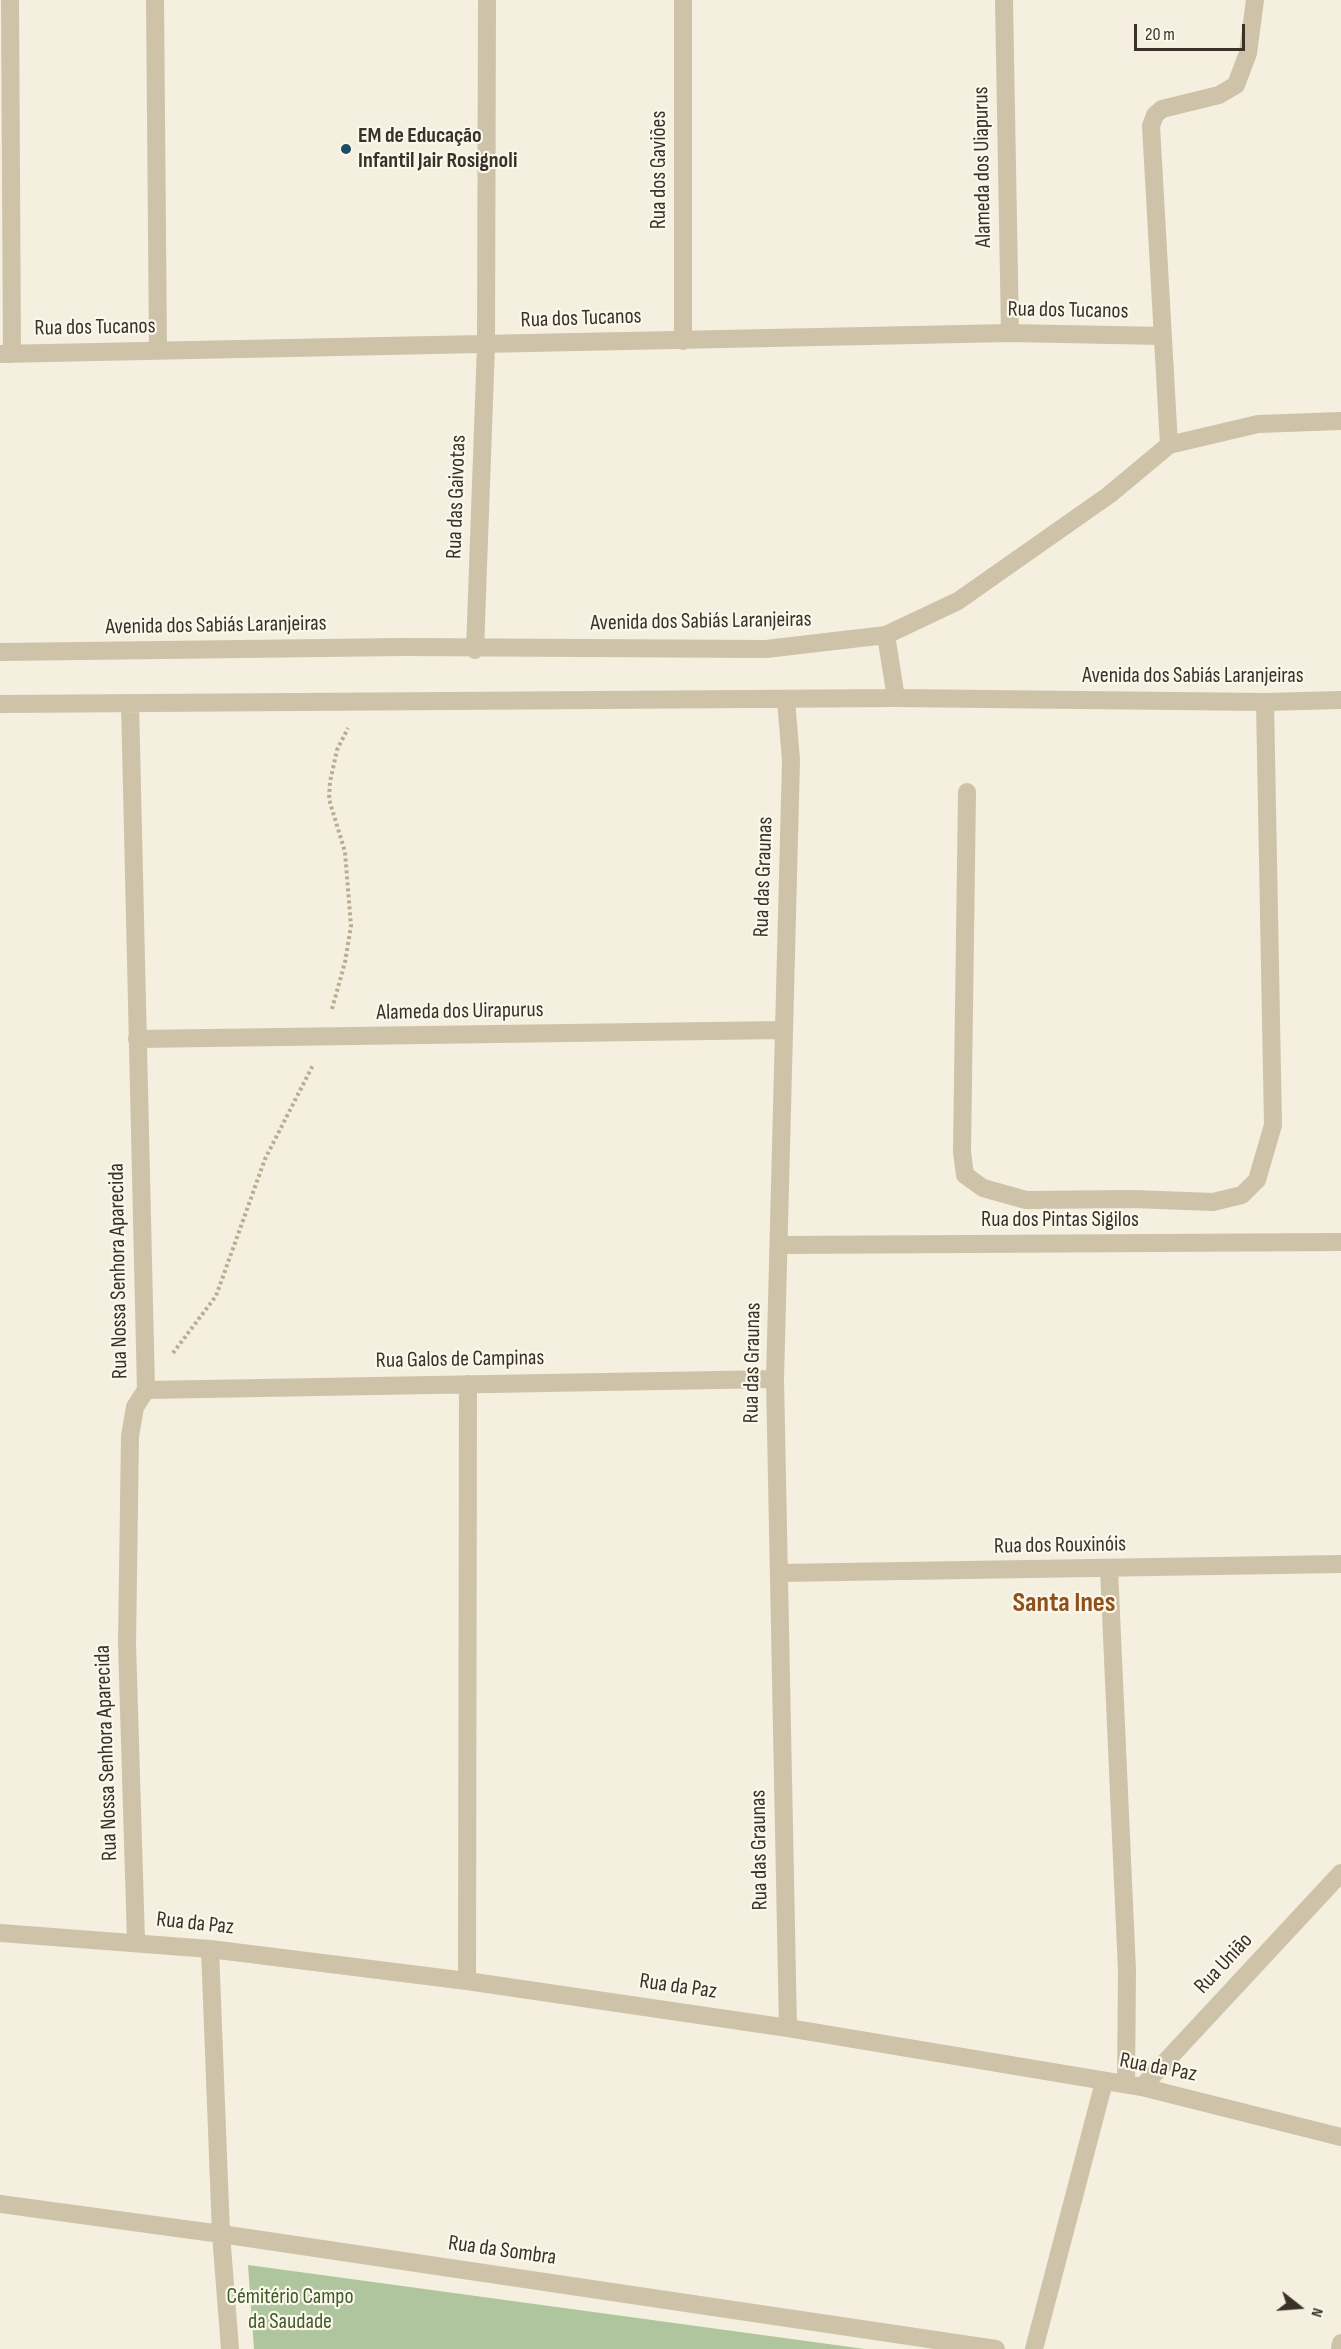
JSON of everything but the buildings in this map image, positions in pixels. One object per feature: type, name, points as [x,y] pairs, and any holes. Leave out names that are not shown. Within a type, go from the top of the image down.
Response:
[{"type":"street","points":[[6,354],[10,0]]},
{"type":"street","points":[[155,0],[158,350]]},
{"type":"street","name":"Rua das Gaivotas","points":[[475,650],[486,346],[487,0]]},
{"type":"street","name":"Rua dos Gaviões","points":[[683,0],[683,341]]},
{"type":"street","name":"Alameda dos Uiapurus","points":[[1004,0],[1010,333]]},
{"type":"street","name":"Rua dos Tucanos","points":[[1169,445],[1151,126],[1155,116],[1162,109],[1219,95],[1236,85],[1248,53],[1255,0]]},
{"type":"street","name":"Rua dos Tucanos","points":[[6,354],[486,346],[1010,333],[1163,336]]},
{"type":"street","name":"Avenida dos Sabiás Laranjeiras","points":[[0,652],[403,647],[475,650],[766,649],[886,635],[958,601],[1109,495],[1169,445],[1258,424],[1341,421]]},
{"type":"street","points":[[886,635],[896,698]]},
{"type":"street","name":"Avenida dos Sabiás Laranjeiras","points":[[0,704],[896,698],[1265,702],[1341,700]]},
{"type":"street","name":"Rua das Graunas","points":[[786,700],[791,759],[775,1379],[788,2028]]},
{"type":"street","points":[[967,792],[962,1152],[965,1175],[983,1188],[1026,1200],[1133,1198],[1213,1202],[1242,1195],[1257,1180],[1274,1125],[1265,702]]},
{"type":"street","name":"Rua Nossa Senhora Aparecida","points":[[129,703],[146,1390],[135,1407],[130,1436],[127,1643],[136,1941]]},
{"type":"street","name":"Alameda dos Uirapurus","points":[[137,1039],[783,1030]]},
{"type":"street","name":"Rua dos Pintas Sigilos","points":[[780,1245],[1341,1242]]},
{"type":"street","name":"Rua Galos de Campinas","points":[[146,1390],[775,1379]]},
{"type":"street","points":[[467,1981],[468,1384]]},
{"type":"street","name":"Rua dos Rouxinóis","points":[[779,1573],[1341,1564]]},
{"type":"street","points":[[1109,1569],[1126,1971],[1134,2086]]},
{"type":"street","name":"Rua União","points":[[1134,2086],[1341,1874]]},
{"type":"street","name":"Rua da Paz","points":[[0,1933],[136,1941],[210,1949],[467,1981],[788,2028],[1134,2086],[1341,2137]]},
{"type":"street","points":[[210,1949],[221,2234],[230,2349]]},
{"type":"street","points":[[1034,2349],[1104,2082]]},
{"type":"street","name":"Rua da Sombra","points":[[0,2204],[221,2234],[996,2349]]},
{"type":"street","points":[[1340,2349],[1341,2343]]},
{"type":"green space","name":"Cémitério Campo da Saudade","points":[[248,2265],[865,2349],[254,2349]]},
{"type":"place","name":"EM de Educação Infantil Jair Rosignoli","points":[[346,149]]},
{"type":"district","name":"Santa Ines","points":[[1064,1604]]}]
